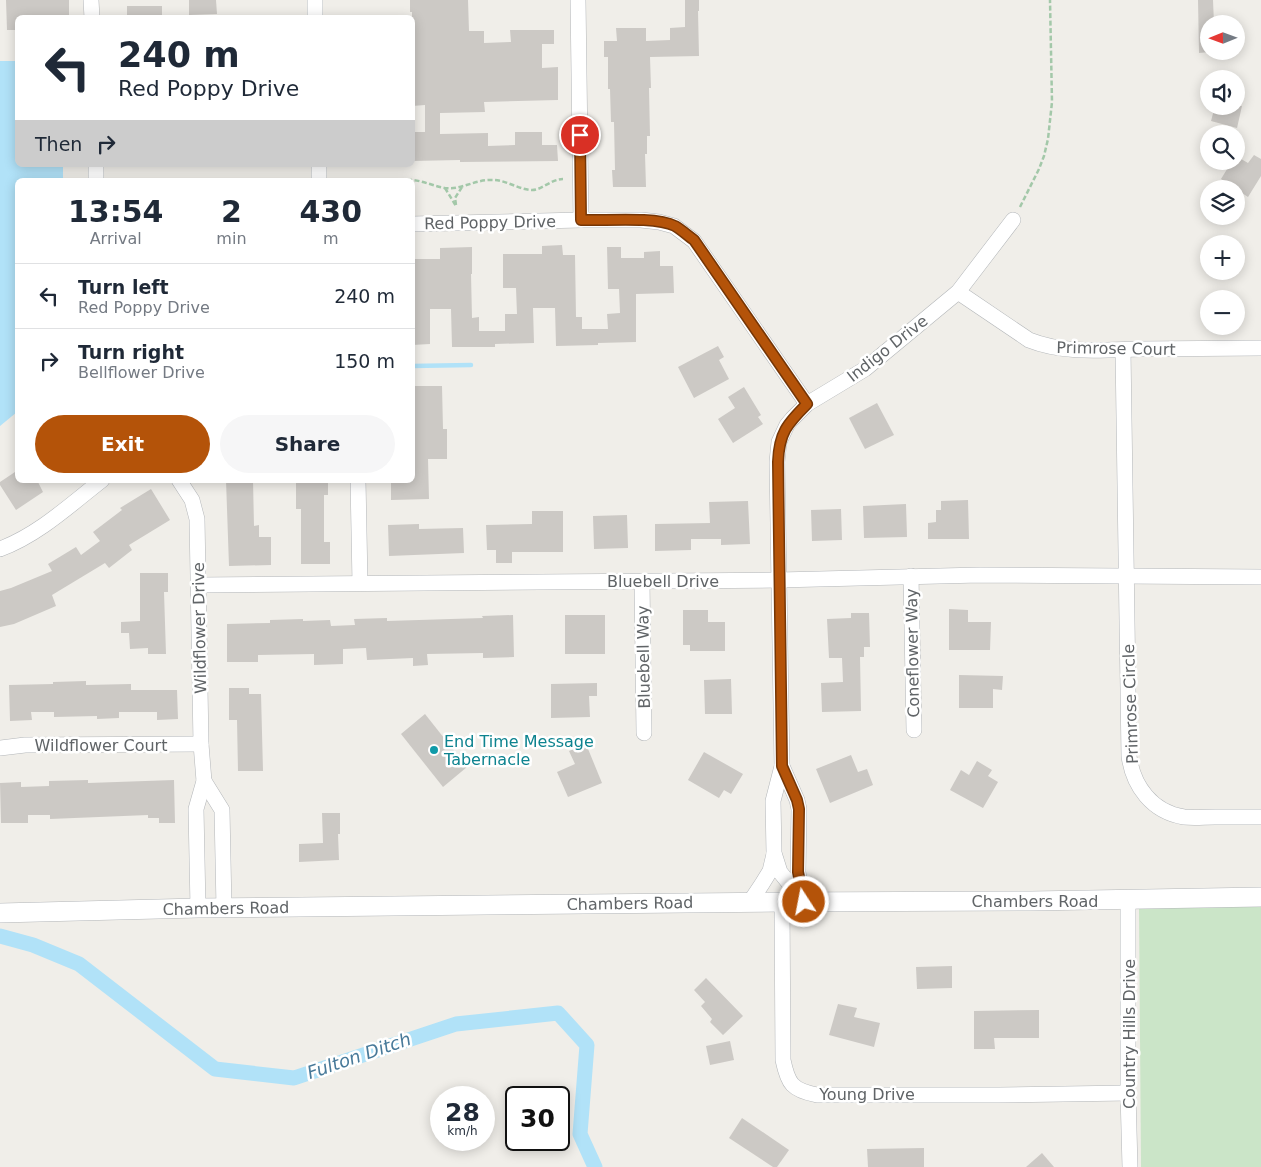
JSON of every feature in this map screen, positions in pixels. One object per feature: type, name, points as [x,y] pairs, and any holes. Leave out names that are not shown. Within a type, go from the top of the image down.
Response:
[{"type":"street","points":[[91,0],[92,15]]},
{"type":"street","points":[[315,0],[316,15]]},
{"type":"street","points":[[578,0],[581,220]]},
{"type":"street","name":"Red Poppy Drive","points":[[415,224],[641,220],[674,226],[694,240],[807,404]]},
{"type":"street","name":"Indigo Drive","points":[[774,852],[774,801],[782,766],[778,580],[778,451],[780,442],[787,426],[807,404],[864,369],[958,292],[1013,220]]},
{"type":"street","name":"Primrose Court","points":[[958,292],[1016,332],[1042,345],[1066,349],[1123,350],[1261,348]]},
{"type":"street","name":"Primrose Circle","points":[[1123,350],[1129,756],[1133,775],[1140,788],[1153,804],[1174,815],[1190,818],[1261,817]]},
{"type":"street","points":[[0,549],[30,535],[98,483]]},
{"type":"street","name":"Wildflower Drive","points":[[181,483],[192,500],[197,519],[201,744],[204,781],[196,809],[198,908]]},
{"type":"street","points":[[358,483],[360,583]]},
{"type":"street","name":"Bluebell Drive","points":[[199,585],[778,580],[911,576],[1126,577]]},
{"type":"street","name":"Coneflower Way","points":[[911,576],[914,730]]},
{"type":"street","points":[[1126,577],[1261,578]]},
{"type":"street","name":"Bluebell Way","points":[[642,581],[644,733]]},
{"type":"street","name":"Wildflower Court","points":[[0,748],[25,745],[201,744]]},
{"type":"street","name":"Indigo Drive","points":[[782,766],[799,809],[798,872],[804,902]]},
{"type":"street","name":"Wildflower Drive","points":[[204,781],[222,810],[224,908]]},
{"type":"street","points":[[774,852],[780,872],[804,902]]},
{"type":"street","points":[[750,902],[770,871],[774,852]]},
{"type":"street","name":"Chambers Road","points":[[0,913],[198,908],[1128,900],[1261,897]]},
{"type":"street","name":"Country Hills Drive","points":[[1128,900],[1130,1167]]},
{"type":"street","name":"Young Drive","points":[[782,902],[783,1060],[789,1081],[799,1090],[816,1095],[1128,1093]]},
{"type":"path","points":[[1013,220],[1039,169],[1048,139],[1052,102],[1050,0]]},
{"type":"path","points":[[415,181],[445,188],[462,187],[484,180],[500,180],[529,190],[536,190],[557,179],[563,178]]},
{"type":"path","points":[[445,188],[456,206],[455,198],[462,187]]},
{"type":"green space","points":[[1261,896],[1261,1167],[1141,1167],[1140,900]]},
{"type":"water","points":[[0,61],[15,61],[15,167],[63,167],[63,178],[15,178],[15,414],[0,426]]},
{"type":"building","points":[[6,0],[69,0],[69,15],[15,15],[15,30],[7,30]]},
{"type":"building","points":[[189,0],[216,0],[217,14],[189,15]]},
{"type":"building","points":[[410,0],[468,0],[469,31],[484,31],[484,43],[511,42],[510,30],[554,30],[554,44],[542,44],[542,68],[558,67],[558,100],[484,102],[485,112],[440,113],[440,134],[488,133],[488,146],[515,145],[515,132],[542,132],[542,145],[557,145],[558,161],[415,161],[415,132],[425,132],[425,105],[415,106],[415,15],[412,15],[412,12],[410,12]]},
{"type":"building","points":[[685,0],[699,0],[699,56],[650,57],[650,136],[647,136],[647,154],[645,154],[646,187],[613,187],[612,170],[615,170],[614,122],[611,122],[608,57],[604,57],[604,41],[617,41],[616,28],[646,28],[646,41],[670,40],[670,28],[685,27]]},
{"type":"building","points":[[1198,0],[1213,0],[1214,15],[1200,15],[1199,53]]},
{"type":"building","points":[[127,6],[162,6],[162,15],[127,15]]},
{"type":"building","points":[[1213,115],[1240,115],[1238,125],[1226,125],[1211,121]]},
{"type":"building","points":[[1254,155],[1261,159],[1261,176],[1248,197],[1245,195],[1245,180],[1221,179],[1226,170],[1245,170],[1245,161],[1248,163]]},
{"type":"building","points":[[562,245],[563,255],[575,255],[576,317],[582,317],[582,329],[608,329],[607,314],[620,313],[619,289],[608,289],[607,247],[621,247],[621,258],[644,258],[644,252],[660,251],[660,266],[673,266],[674,293],[636,294],[636,342],[556,346],[555,308],[533,308],[534,343],[495,344],[495,347],[452,347],[451,309],[430,309],[430,344],[415,345],[415,259],[440,259],[440,248],[472,247],[472,318],[479,317],[479,331],[505,331],[505,314],[517,314],[516,288],[503,288],[503,254],[542,254],[542,246]]},
{"type":"building","points":[[718,346],[724,357],[719,360],[729,379],[694,398],[678,367]]},
{"type":"building","points":[[415,386],[442,386],[443,429],[447,429],[447,459],[428,459],[429,499],[391,500],[391,483],[415,483]]},
{"type":"building","points":[[744,387],[761,415],[758,417],[763,424],[733,443],[718,419],[735,408],[728,397]]},
{"type":"building","points":[[877,403],[894,435],[865,449],[849,418]]},
{"type":"building","points":[[15,472],[15,483],[38,483],[43,492],[16,510],[0,482]]},
{"type":"building","points":[[226,483],[253,483],[254,526],[259,525],[259,537],[271,537],[271,565],[229,566]]},
{"type":"building","points":[[296,483],[328,483],[328,495],[324,495],[324,542],[330,542],[330,564],[301,564],[301,509],[296,509]]},
{"type":"building","points":[[151,489],[170,520],[129,545],[132,550],[109,568],[105,563],[52,595],[56,606],[14,624],[0,627],[0,591],[52,571],[48,564],[76,547],[81,555],[100,541],[93,532],[122,510],[120,508]]},
{"type":"building","points":[[968,500],[969,539],[928,539],[928,523],[936,522],[936,510],[941,510],[941,501]]},
{"type":"building","points":[[748,501],[750,544],[721,545],[721,539],[691,539],[691,550],[655,551],[655,524],[710,523],[709,502]]},
{"type":"building","points":[[906,504],[907,537],[864,538],[863,506]]},
{"type":"building","points":[[841,509],[842,540],[812,541],[811,510]]},
{"type":"building","points":[[532,511],[563,511],[563,552],[512,552],[512,563],[496,563],[496,550],[487,550],[486,525],[532,524]]},
{"type":"building","points":[[627,515],[628,548],[594,549],[593,516]]},
{"type":"building","points":[[419,524],[419,529],[463,528],[464,553],[389,556],[388,525]]},
{"type":"building","points":[[140,573],[168,573],[168,592],[164,592],[166,654],[148,654],[148,648],[130,649],[129,633],[121,633],[121,622],[140,621]]},
{"type":"building","points":[[949,609],[968,610],[968,622],[991,622],[990,650],[949,650]]},
{"type":"building","points":[[683,610],[708,610],[708,622],[725,622],[725,651],[690,651],[690,645],[683,645]]},
{"type":"building","points":[[851,613],[869,613],[870,647],[864,647],[864,657],[860,657],[861,711],[822,712],[821,683],[843,682],[842,658],[829,658],[827,619],[851,618]]},
{"type":"building","points":[[513,615],[514,657],[483,658],[483,653],[427,654],[428,665],[413,666],[413,658],[367,660],[366,648],[343,649],[343,664],[314,665],[314,654],[258,655],[258,662],[227,662],[227,624],[270,623],[270,620],[303,619],[303,621],[330,620],[331,626],[355,625],[354,619],[387,618],[387,621],[483,618],[482,616]]},
{"type":"building","points":[[565,615],[605,615],[605,654],[565,654]]},
{"type":"building","points":[[959,675],[1003,676],[1002,690],[993,689],[993,708],[959,708]]},
{"type":"building","points":[[731,679],[732,714],[705,714],[704,680]]},
{"type":"building","points":[[86,681],[86,685],[131,684],[131,690],[177,690],[178,719],[157,720],[157,712],[119,712],[119,718],[97,719],[97,716],[54,717],[54,712],[31,712],[32,720],[10,721],[9,685]]},
{"type":"building","points":[[597,683],[597,696],[589,696],[590,717],[551,718],[551,684]]},
{"type":"building","points":[[229,688],[249,688],[249,694],[261,694],[263,771],[238,771],[237,720],[229,720]]},
{"type":"building","name":"End Time Message Tabernacle","points":[[425,714],[467,767],[443,787],[401,734]]},
{"type":"building","points":[[586,744],[602,783],[568,797],[557,772],[575,764],[569,751]]},
{"type":"building","points":[[704,752],[743,774],[731,794],[724,790],[719,798],[688,780]]},
{"type":"building","points":[[851,755],[858,772],[867,769],[873,785],[830,803],[816,769]]},
{"type":"building","points":[[977,761],[992,770],[988,776],[998,782],[983,808],[950,790],[961,770],[969,775]]},
{"type":"building","points":[[88,780],[88,783],[174,780],[175,823],[159,823],[159,818],[148,818],[148,815],[50,819],[50,815],[28,815],[28,823],[1,823],[0,783],[21,782],[21,787],[49,786],[49,781]]},
{"type":"building","points":[[322,813],[340,813],[340,834],[338,834],[339,860],[299,862],[299,844],[323,843]]},
{"type":"building","points":[[952,966],[952,988],[917,989],[916,967]]},
{"type":"building","points":[[706,978],[743,1016],[723,1035],[710,1022],[712,1019],[701,1006],[705,1002],[694,990]]},
{"type":"building","points":[[838,1004],[857,1008],[854,1017],[880,1023],[874,1047],[829,1035]]},
{"type":"building","points":[[1039,1010],[1039,1038],[994,1038],[995,1049],[974,1049],[974,1011]]},
{"type":"building","points":[[730,1041],[734,1060],[710,1065],[706,1046]]},
{"type":"building","points":[[742,1118],[789,1150],[777,1167],[773,1167],[729,1138]]},
{"type":"building","points":[[924,1148],[924,1167],[868,1167],[867,1149]]},
{"type":"building","points":[[1042,1153],[1054,1167],[1026,1167]]},
{"type":"waterway","points":[[415,366],[471,365]]},
{"type":"waterway","name":"Fulton Ditch","points":[[0,936],[33,945],[79,964],[215,1069],[294,1078],[456,1024],[558,1013],[587,1045],[580,1134],[595,1167]]},
{"type":"place","name":"End Time Message Tabernacle","points":[[434,750]]},
{"type":"route","points":[[580,135],[581,220],[641,220],[659,222],[674,226],[694,240],[807,404],[787,426],[778,451],[778,580],[782,766],[799,809],[798,872],[804,902]]}]
